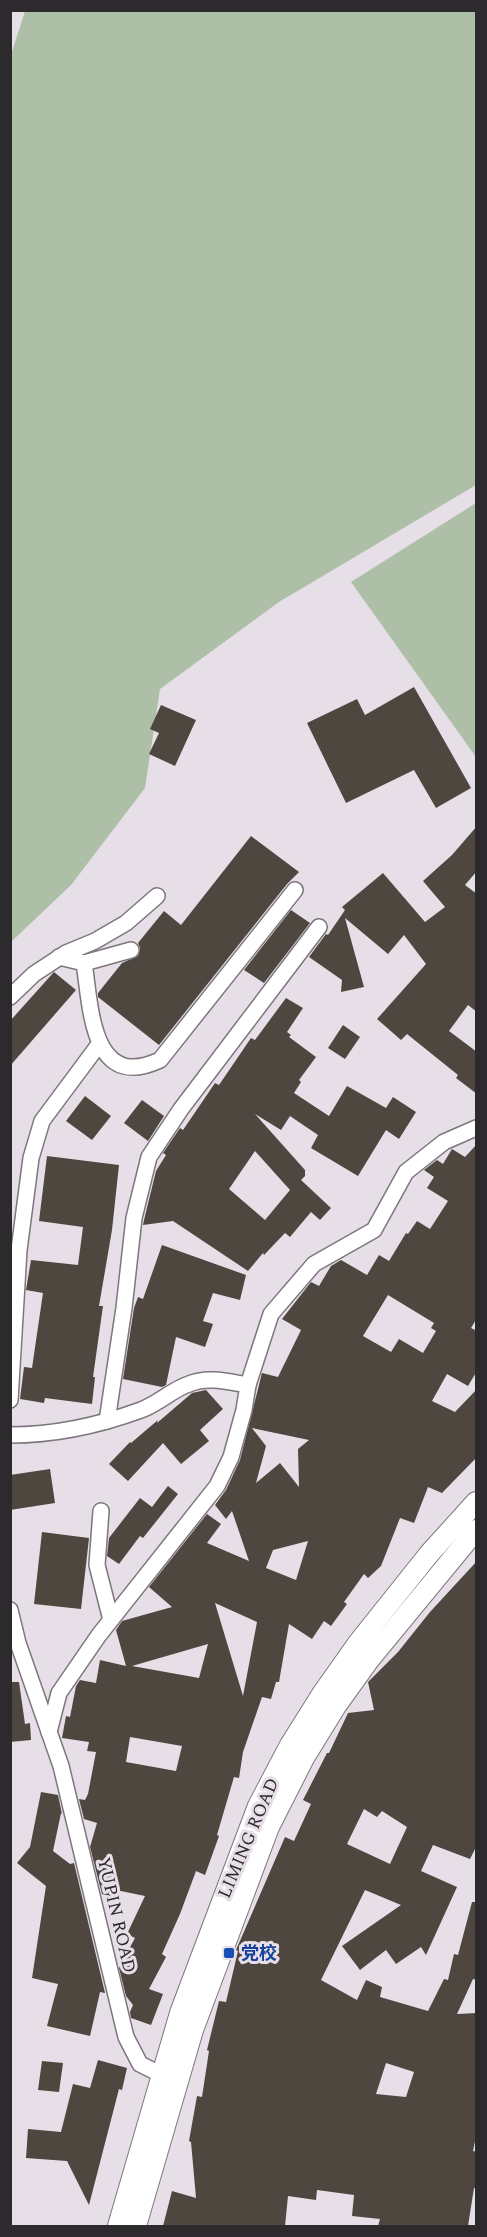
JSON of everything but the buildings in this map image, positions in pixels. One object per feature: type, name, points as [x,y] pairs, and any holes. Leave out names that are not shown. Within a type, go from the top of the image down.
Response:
[{"type":"street","points":[[84,963],[96,1036],[103,1051],[127,1067],[144,1068],[160,1060],[295,890]]},
{"type":"street","points":[[10,998],[34,975],[59,957],[126,923],[157,896]]},
{"type":"street","points":[[107,1421],[124,1308],[134,1218],[149,1157],[181,1109],[319,927]]},
{"type":"street","points":[[59,957],[84,963],[131,950]]},
{"type":"street","points":[[10,1400],[19,1250],[31,1158],[42,1121],[100,1043]]},
{"type":"street","points":[[49,1732],[59,1693],[99,1635],[217,1485],[231,1456],[248,1385],[271,1314],[314,1264],[374,1230],[406,1172],[444,1142],[477,1128]]},
{"type":"street","points":[[10,1435],[28,1435],[107,1421],[143,1410],[189,1384],[214,1379],[248,1385]]},
{"type":"street","name":"LIMING ROAD","points":[[136,2226],[170,2079],[180,2013],[258,1806],[290,1745],[358,1642],[429,1554],[477,1502]]},
{"type":"street","points":[[101,1511],[97,1565],[111,1620]]},
{"type":"street","name":"LIMING ROAD","points":[[118,2226],[170,2079],[193,2030],[269,1827],[304,1758],[336,1706],[369,1660],[477,1530]]},
{"type":"street","name":"YUPIN ROAD","points":[[10,1610],[18,1643],[62,1767],[126,2037],[140,2064],[170,2079]]},
{"type":"green space","points":[[25,11],[476,11],[476,485],[279,602],[160,689],[145,788],[71,885],[11,942],[10,58]]},
{"type":"green space","points":[[476,503],[476,757],[351,582]]},
{"type":"place","name":"党校","points":[[229,1953]]}]
